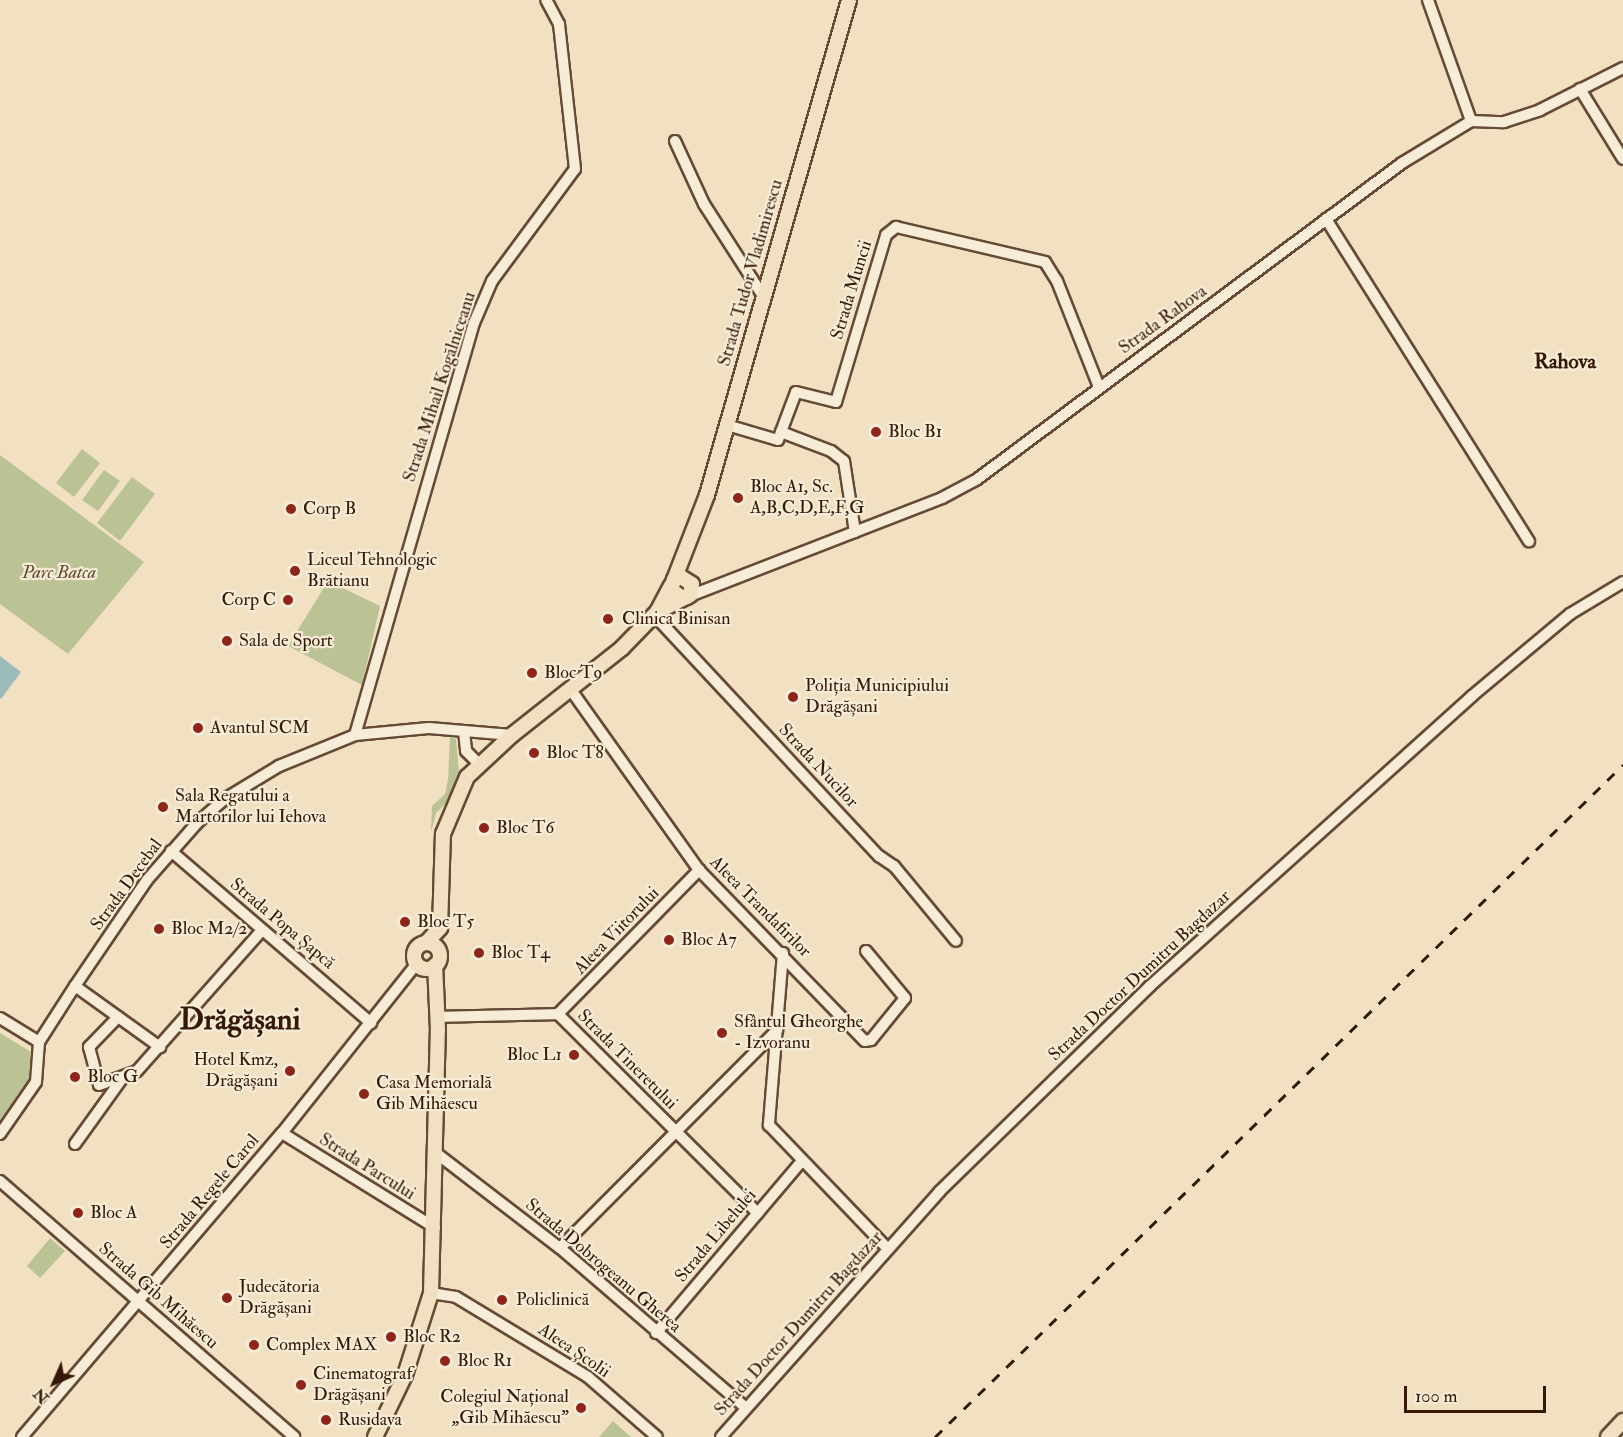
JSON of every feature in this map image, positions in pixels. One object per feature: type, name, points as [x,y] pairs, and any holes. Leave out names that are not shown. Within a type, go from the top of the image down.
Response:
[{"type":"main road","name":"Strada Tudor Vladimirescu","points":[[656,614],[686,554],[727,424],[849,0]]},
{"type":"main road","name":"Strada Tudor Vladimirescu","points":[[375,1437],[405,1375],[431,1293],[435,1228],[438,1017],[435,965],[439,950],[443,834],[457,796],[478,763],[571,690],[656,614],[688,590],[686,554]]},
{"type":"main road","points":[[681,577],[688,590],[673,594],[672,583],[681,577]]},
{"type":"main road","points":[[435,965],[423,968],[417,963],[416,948],[426,943],[440,928]]},
{"type":"main road","points":[[426,943],[439,950]]},
{"type":"main road","points":[[1608,1437],[1623,1421]]},
{"type":"street","name":"Strada Mihail Kogălniceanu","points":[[355,735],[474,323],[492,281],[575,169],[560,24],[546,0]]},
{"type":"street","points":[[1428,0],[1471,121],[1504,122],[1540,110],[1623,68]]},
{"type":"street","points":[[1580,88],[1623,159]]},
{"type":"street","name":"Strada Rahova","points":[[688,590],[713,587],[942,498],[976,480],[1402,163],[1471,121]]},
{"type":"street","points":[[675,141],[704,204],[763,296]]},
{"type":"street","points":[[1326,219],[1529,541]]},
{"type":"street","name":"Strada Muncii","points":[[781,432],[796,392],[836,402],[886,235],[896,227],[1045,262],[1057,281],[1099,387]]},
{"type":"street","points":[[727,424],[778,440],[781,432],[831,451],[844,462],[855,532]]},
{"type":"street","name":"Strada Doctor Dumitru Bagdazar","points":[[721,1437],[940,1191],[1150,986],[1472,696],[1570,614],[1623,582]]},
{"type":"street","name":"Strada Nucilor","points":[[656,614],[879,856],[894,866],[956,940]]},
{"type":"street","name":"Aleea Trandafirilor","points":[[571,690],[699,870],[783,953],[865,1041],[871,1040],[905,998],[866,951]]},
{"type":"street","name":"Strada Decebal","points":[[39,1042],[75,986],[171,851],[235,791],[313,750],[355,735],[415,728],[512,735]]},
{"type":"street","points":[[464,730],[466,751],[478,763]]},
{"type":"street","name":"Strada Popa Șapcă","points":[[171,851],[371,1023]]},
{"type":"street","name":"Aleea Viitorului","points":[[558,1014],[699,870]]},
{"type":"street","points":[[118,1017],[89,1047],[99,1085],[121,1080],[137,1071],[262,930]]},
{"type":"street","points":[[783,953],[769,1125],[888,1249]]},
{"type":"street","name":"Strada Regele Carol","points":[[22,1437],[140,1302],[282,1133],[417,963]]},
{"type":"street","points":[[75,986],[160,1047]]},
{"type":"street","name":"Strada Tineretului","points":[[438,1017],[558,1014],[758,1213]]},
{"type":"street","points":[[0,1018],[39,1042],[36,1082],[0,1134]]},
{"type":"street","points":[[560,1248],[777,1030]]},
{"type":"street","points":[[75,1144],[121,1080]]},
{"type":"street","name":"Strada Parcului","points":[[282,1133],[435,1228]]},
{"type":"street","name":"Strada Dobrogeanu Gherea","points":[[436,1153],[560,1248],[656,1333],[746,1408]]},
{"type":"street","name":"Strada Libelulei","points":[[656,1333],[802,1161]]},
{"type":"street","name":"Strada Gib Mihăescu","points":[[0,1181],[294,1437]]},
{"type":"street","name":"Aleea Școlii","points":[[431,1293],[466,1302],[588,1377],[657,1437]]},
{"type":"green space","points":[[82,449],[100,463],[74,497],[56,483]]},
{"type":"green space","name":"Parc Batca","points":[[0,455],[144,562],[68,654],[0,604]]},
{"type":"green space","points":[[104,470],[120,481],[98,511],[82,500]]},
{"type":"green space","points":[[132,477],[155,494],[120,541],[97,523]]},
{"type":"green space","points":[[328,581],[380,606],[362,685],[288,646]]},
{"type":"green space","points":[[450,737],[456,739],[459,773],[448,801],[436,813],[431,832],[432,806],[445,794],[448,780]]},
{"type":"green space","points":[[0,1033],[31,1052],[29,1079],[0,1120]]},
{"type":"green space","points":[[50,1238],[65,1251],[40,1278],[27,1266]]},
{"type":"green space","points":[[613,1421],[631,1437],[599,1437]]},
{"type":"water","points":[[0,656],[21,672],[1,699],[0,698]]},
{"type":"railway","points":[[935,1437],[1623,765]]},
{"type":"place","name":"Bloc B1","points":[[876,432]]},
{"type":"place","name":"Bloc A1, Sc. A,B,C,D,E,F,G","points":[[738,498]]},
{"type":"place","name":"Corp B","points":[[291,509]]},
{"type":"place","name":"Liceul Tehnologic Brătianu","points":[[295,571]]},
{"type":"place","name":"Corp C","points":[[288,600]]},
{"type":"place","name":"Clinica Binisan","points":[[608,619]]},
{"type":"place","name":"Sala de Sport","points":[[227,641]]},
{"type":"place","name":"Bloc T9","points":[[532,673]]},
{"type":"place","name":"Poliția Municipiului Drăgășani","points":[[793,697]]},
{"type":"place","name":"Avantul SCM","points":[[198,728]]},
{"type":"place","name":"Bloc T8","points":[[534,753]]},
{"type":"place","name":"Sala Regatului a Martorilor lui Iehova","points":[[163,807]]},
{"type":"place","name":"Bloc T6","points":[[484,828]]},
{"type":"place","name":"Bloc T5","points":[[405,922]]},
{"type":"place","name":"Bloc M2/2","points":[[159,929]]},
{"type":"place","name":"Bloc A7","points":[[669,940]]},
{"type":"place","name":"Bloc T4","points":[[479,953]]},
{"type":"place","name":"Sfântul Gheorghe - Izvoranu","points":[[722,1033]]},
{"type":"place","name":"Bloc L1","points":[[574,1055]]},
{"type":"place","name":"Hotel Kmz, Drăgășani","points":[[290,1071]]},
{"type":"place","name":"Bloc G","points":[[75,1077]]},
{"type":"place","name":"Casa Memorială Gib Mihăescu","points":[[364,1094]]},
{"type":"place","name":"Bloc A","points":[[78,1213]]},
{"type":"place","name":"Judecătoria Drăgășani","points":[[227,1298]]},
{"type":"place","name":"Policlinică","points":[[502,1300]]},
{"type":"place","name":"Bloc R2","points":[[391,1337]]},
{"type":"place","name":"Complex MAX","points":[[254,1345]]},
{"type":"place","name":"Bloc R1","points":[[445,1361]]},
{"type":"place","name":"Cinematograf Drăgășani","points":[[301,1385]]},
{"type":"place","name":"Colegiul Național „Gib Mihăescu”","points":[[581,1408]]},
{"type":"place","name":"Rusidava","points":[[326,1420]]},
{"type":"district","name":"Rahova","points":[[1565,362]]},
{"type":"district","name":"Drăgășani","points":[[240,1020]]}]
